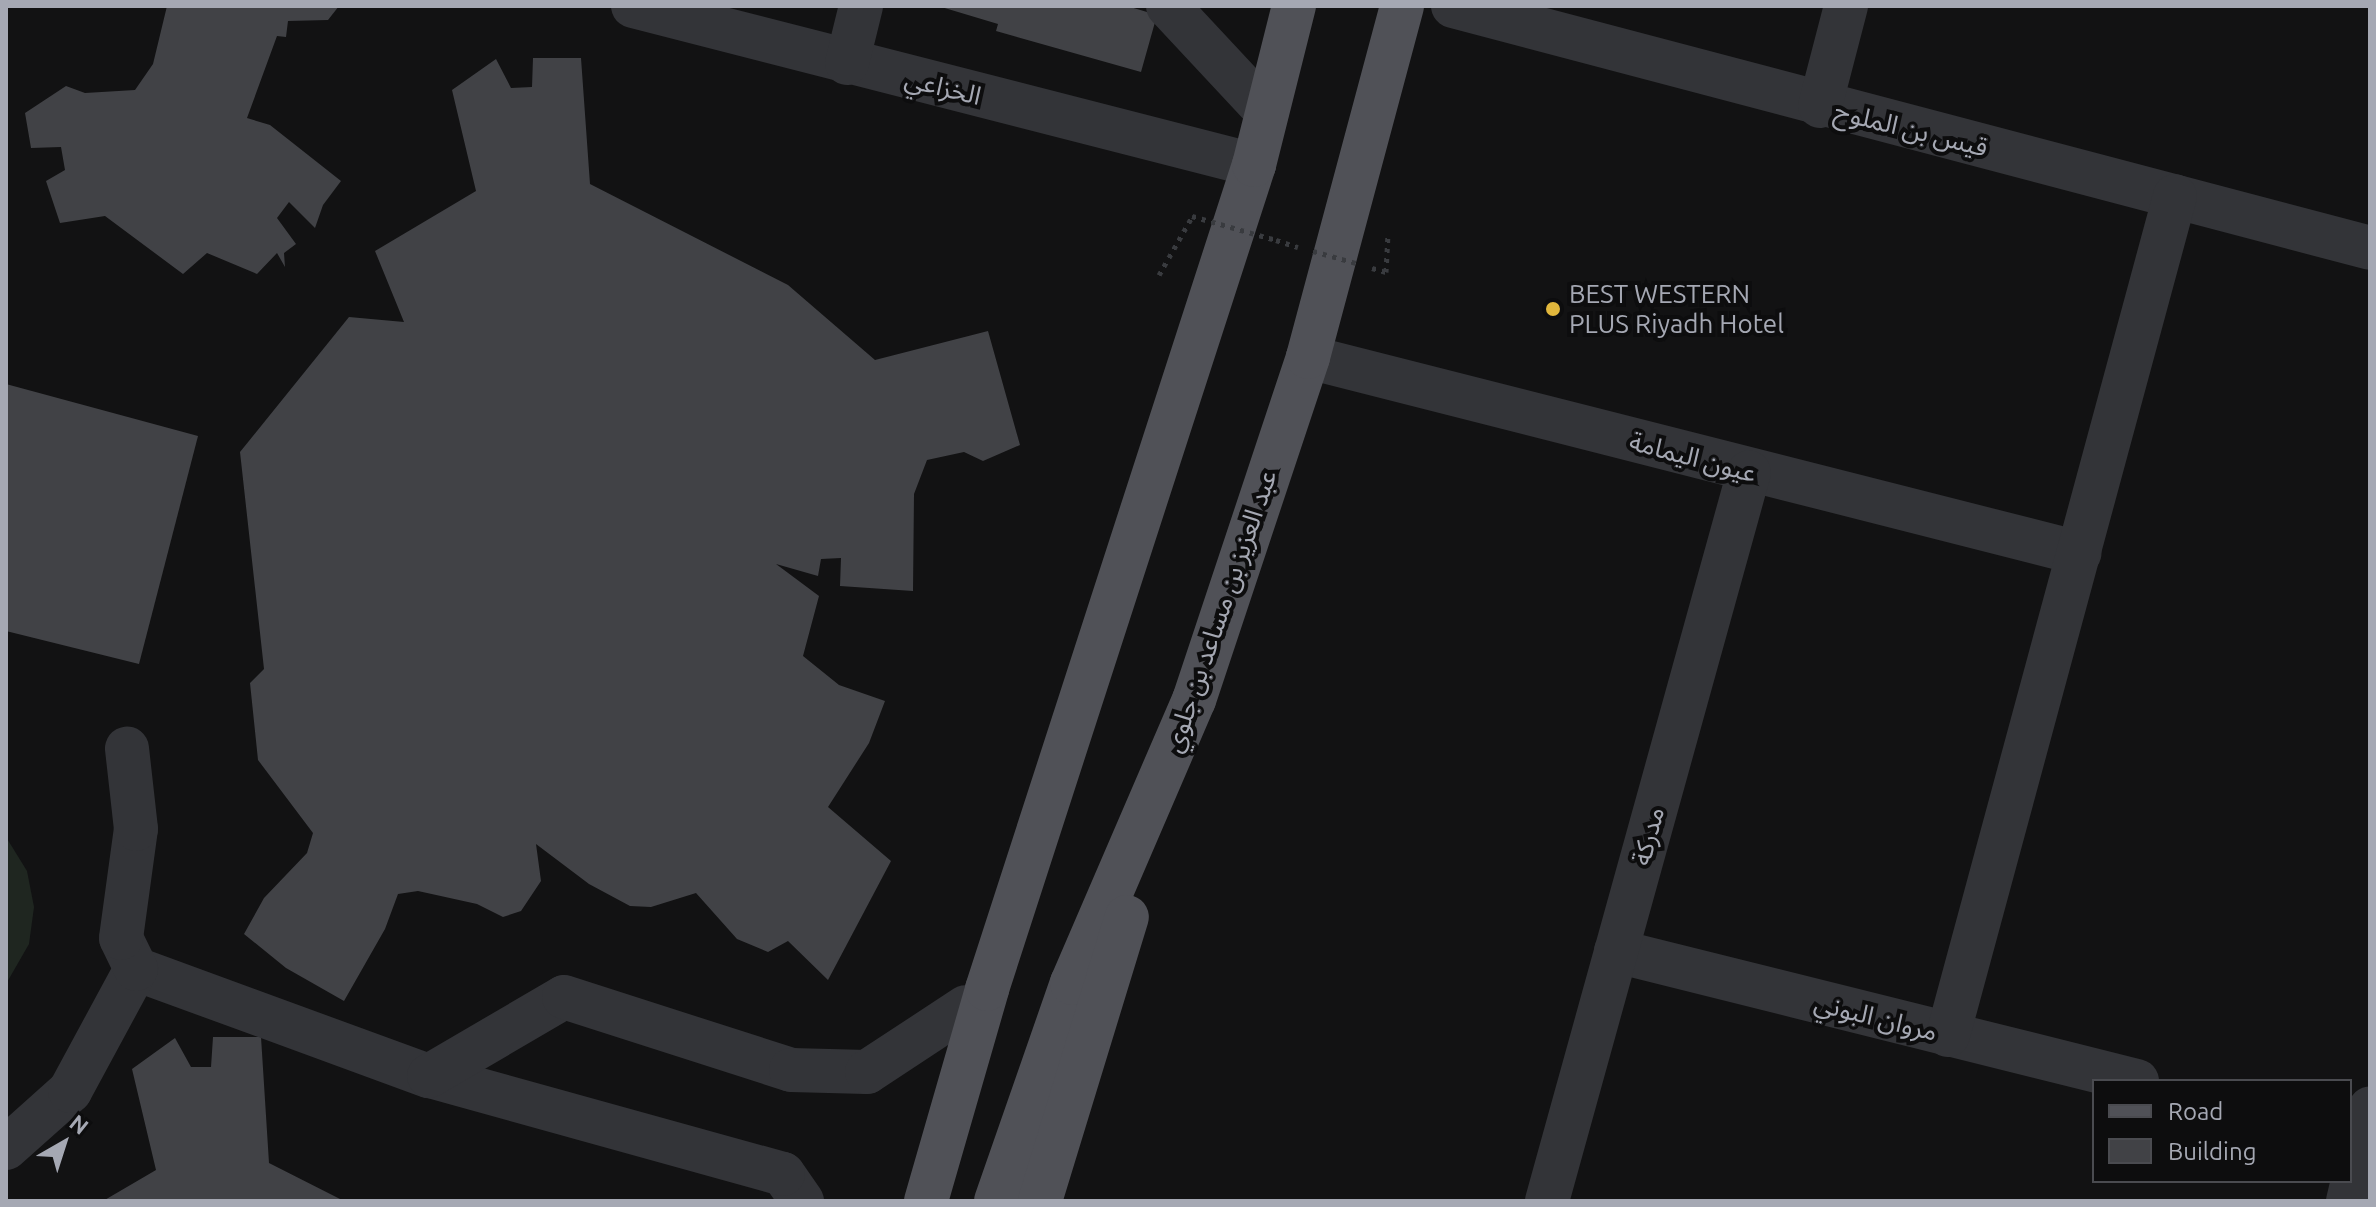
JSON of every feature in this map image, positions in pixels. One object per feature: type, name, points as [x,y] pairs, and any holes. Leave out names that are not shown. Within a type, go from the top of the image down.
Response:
[{"type":"main road","points":[[894,1201],[976,998],[1254,165],[1294,6]]},
{"type":"main road","name":"عبد العزيز بن مساعد بن جلوي","points":[[996,1201],[1072,983],[1194,700],[1308,357],[1402,6]]},
{"type":"main road","points":[[1049,1199],[1194,700]]},
{"type":"main road","points":[[926,1201],[976,998]]},
{"type":"street","name":"الخزاعي","points":[[633,6],[1254,165]]},
{"type":"street","points":[[847,63],[861,6]]},
{"type":"street","points":[[1168,6],[1267,112]]},
{"type":"street","name":"قيس بن الملوح","points":[[1453,6],[1820,106],[2370,248]]},
{"type":"street","points":[[1820,106],[1846,6]]},
{"type":"street","points":[[1948,1035],[2175,196]]},
{"type":"street","name":"عيون اليمامة","points":[[1308,357],[1749,472],[2079,553]]},
{"type":"street","name":"مدركة","points":[[1547,1201],[1749,472]]},
{"type":"street","points":[[127,749],[136,829],[121,938],[136,969],[429,1076],[783,1174],[802,1201]]},
{"type":"street","name":"مروان البوني","points":[[1616,951],[2129,1079]]},
{"type":"street","points":[[6,1148],[70,1091],[136,969]]},
{"type":"street","points":[[429,1076],[564,997],[791,1070],[867,1072],[976,998]]},
{"type":"street","points":[[2352,1178],[2361,1126]]},
{"type":"path","points":[[1159,275],[1192,216],[1276,240]]},
{"type":"path","points":[[1313,251],[1386,272],[1388,234]]},
{"type":"shaded area","points":[[6,837],[27,871],[34,907],[29,944],[6,984]]},
{"type":"building","points":[[167,6],[339,6],[328,20],[288,21],[286,37],[277,36],[247,118],[270,125],[341,181],[323,205],[315,228],[289,202],[277,218],[296,244],[284,253],[285,267],[277,253],[257,274],[207,253],[183,274],[105,216],[60,223],[46,181],[65,170],[61,147],[31,148],[25,113],[66,86],[85,93],[135,90],[153,64]]},
{"type":"building","points":[[938,6],[1127,6],[1157,15],[1141,72],[996,31],[998,24]]},
{"type":"building","points":[[533,58],[581,58],[590,184],[788,285],[875,360],[988,331],[1020,445],[983,461],[964,452],[927,460],[914,494],[913,591],[840,586],[841,558],[821,559],[818,576],[776,564],[819,596],[803,656],[839,685],[885,701],[869,743],[828,807],[891,861],[828,980],[788,941],[768,952],[737,939],[696,893],[651,907],[630,906],[589,884],[536,844],[541,881],[521,911],[503,917],[477,904],[418,891],[398,894],[385,929],[344,1001],[286,968],[244,934],[264,898],[307,853],[313,833],[258,760],[250,683],[264,669],[240,452],[349,317],[404,322],[375,251],[476,191],[452,90],[496,59],[511,88],[532,87]]},
{"type":"building","points":[[6,384],[198,436],[139,664],[6,631]]},
{"type":"building","points":[[213,1037],[261,1037],[269,1163],[344,1201],[103,1201],[156,1170],[132,1069],[175,1038],[191,1067],[211,1067]]},
{"type":"place","name":"BEST WESTERN PLUS Riyadh Hotel","points":[[1553,309]]}]
